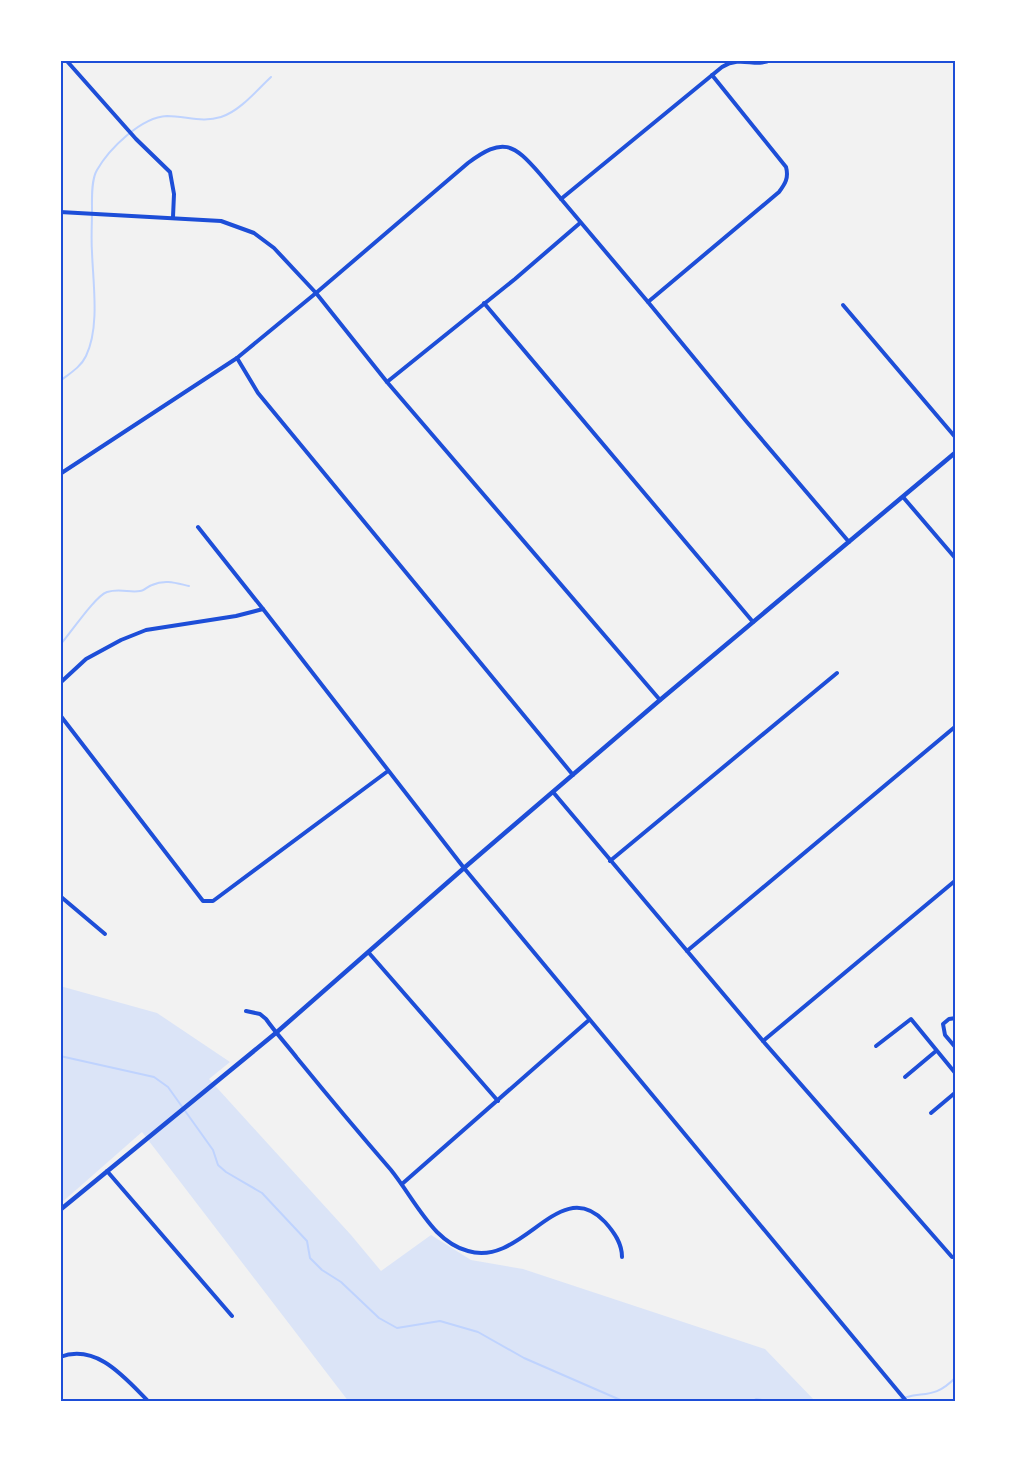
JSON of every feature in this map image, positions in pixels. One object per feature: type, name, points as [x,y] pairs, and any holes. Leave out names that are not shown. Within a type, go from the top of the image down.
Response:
[{"type":"street","points":[[66,60],[136,139],[170,172],[174,194],[173,217]]},
{"type":"street","points":[[561,200],[712,75],[731,62],[739,60],[762,64],[771,60]]},
{"type":"street","points":[[648,302],[779,192],[786,183],[788,174],[786,167],[712,75]]},
{"type":"street","points":[[60,474],[237,358],[468,163],[495,146],[507,147],[526,158],[849,542]]},
{"type":"street","points":[[60,212],[221,220],[254,233],[288,261],[316,293],[387,382],[660,700]]},
{"type":"street","points":[[387,382],[580,223]]},
{"type":"street","points":[[484,303],[754,623]]},
{"type":"street","points":[[843,305],[956,438]]},
{"type":"street","points":[[237,358],[258,393],[573,775]]},
{"type":"street","points":[[60,1210],[277,1032],[660,700],[956,452]]},
{"type":"street","points":[[903,497],[956,559]]},
{"type":"street","points":[[198,527],[464,868],[907,1402]]},
{"type":"street","points":[[60,683],[86,659],[121,640],[146,630],[236,616],[263,609]]},
{"type":"street","points":[[610,861],[837,673]]},
{"type":"street","points":[[60,715],[203,901],[213,901],[388,771]]},
{"type":"street","points":[[687,951],[956,726]]},
{"type":"street","points":[[553,792],[762,1041],[952,1257]]},
{"type":"street","points":[[762,1041],[956,880]]},
{"type":"street","points":[[60,896],[105,934]]},
{"type":"street","points":[[369,953],[498,1101]]},
{"type":"street","points":[[246,1011],[260,1014],[277,1032],[402,1184],[438,1233],[454,1246],[484,1254],[503,1249],[564,1209],[584,1207],[593,1211],[608,1226],[622,1246],[622,1257]]},
{"type":"street","points":[[956,1018],[949,1019],[942,1024],[945,1035],[956,1048]]},
{"type":"street","points":[[876,1046],[911,1019],[956,1074]]},
{"type":"street","points":[[402,1184],[589,1020]]},
{"type":"street","points":[[906,1077],[936,1051]]},
{"type":"street","points":[[931,1113],[956,1092]]},
{"type":"street","points":[[107,1170],[232,1316]]},
{"type":"street","points":[[60,1357],[68,1354],[89,1355],[106,1362],[123,1375],[148,1402]]},
{"type":"shaded area","points":[[60,986],[157,1013],[230,1062],[209,1079],[381,1271],[431,1235],[471,1260],[523,1269],[765,1349],[816,1402],[349,1402],[142,1132],[60,1204]]},
{"type":"waterway","points":[[60,381],[84,360],[93,332],[95,305],[92,190],[95,174],[102,162],[118,144],[147,122],[167,116],[201,119],[221,117],[241,105],[271,77]]},
{"type":"waterway","points":[[60,645],[89,608],[107,592],[142,591],[161,582],[189,586]]},
{"type":"waterway","points":[[60,1056],[154,1077],[168,1087],[213,1150],[218,1165],[262,1193],[307,1241],[310,1258],[322,1270],[341,1282],[379,1318],[397,1328],[440,1321],[478,1332],[524,1358],[625,1402]]},
{"type":"waterway","points":[[894,1402],[903,1398],[933,1393],[956,1377]]},
{"type":"waterway","points":[[751,1402],[756,1399],[774,1402]]}]
